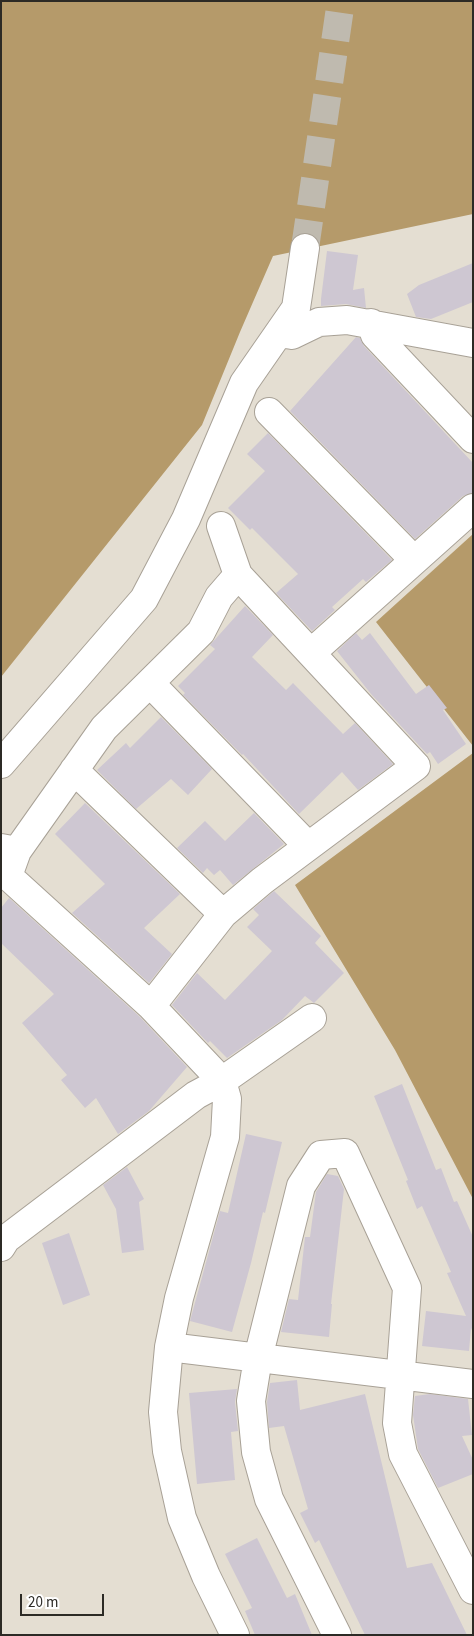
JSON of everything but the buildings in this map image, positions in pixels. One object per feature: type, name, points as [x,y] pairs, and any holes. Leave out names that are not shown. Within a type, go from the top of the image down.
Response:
[{"type":"street","points":[[1,764],[144,600],[186,519],[244,383],[296,308],[305,248]]},
{"type":"street","points":[[279,333],[292,335],[319,322],[347,320],[473,343]]},
{"type":"street","points":[[371,323],[375,335],[473,439]]},
{"type":"street","points":[[269,412],[414,560]]},
{"type":"street","points":[[311,653],[473,508]]},
{"type":"street","points":[[151,1006],[222,914],[262,881],[416,766],[238,575],[221,526]]},
{"type":"street","points":[[235,1635],[206,1576],[182,1518],[167,1451],[163,1412],[169,1346],[179,1298],[225,1137],[227,1099],[222,1081],[151,1006],[5,879],[9,850],[74,770],[104,728],[201,632],[219,597],[238,575]]},
{"type":"street","points":[[150,683],[308,846]]},
{"type":"street","points":[[74,770],[222,914]]},
{"type":"street","points":[[1,1247],[6,1239],[196,1095],[222,1081],[312,1018]]},
{"type":"street","points":[[337,1635],[269,1499],[256,1452],[251,1401],[258,1358],[301,1186],[321,1154],[344,1153],[407,1288],[397,1423],[403,1454],[473,1590]]},
{"type":"street","points":[[169,1346],[473,1384]]},
{"type":"shaded area","points":[[1,1],[473,1],[473,214],[273,256],[202,425],[1,677]]},
{"type":"shaded area","points":[[473,534],[473,746],[376,622]]},
{"type":"shaded area","points":[[473,753],[473,1199],[395,1050],[295,885]]},
{"type":"tunnel","points":[[305,248],[341,1]]}]
